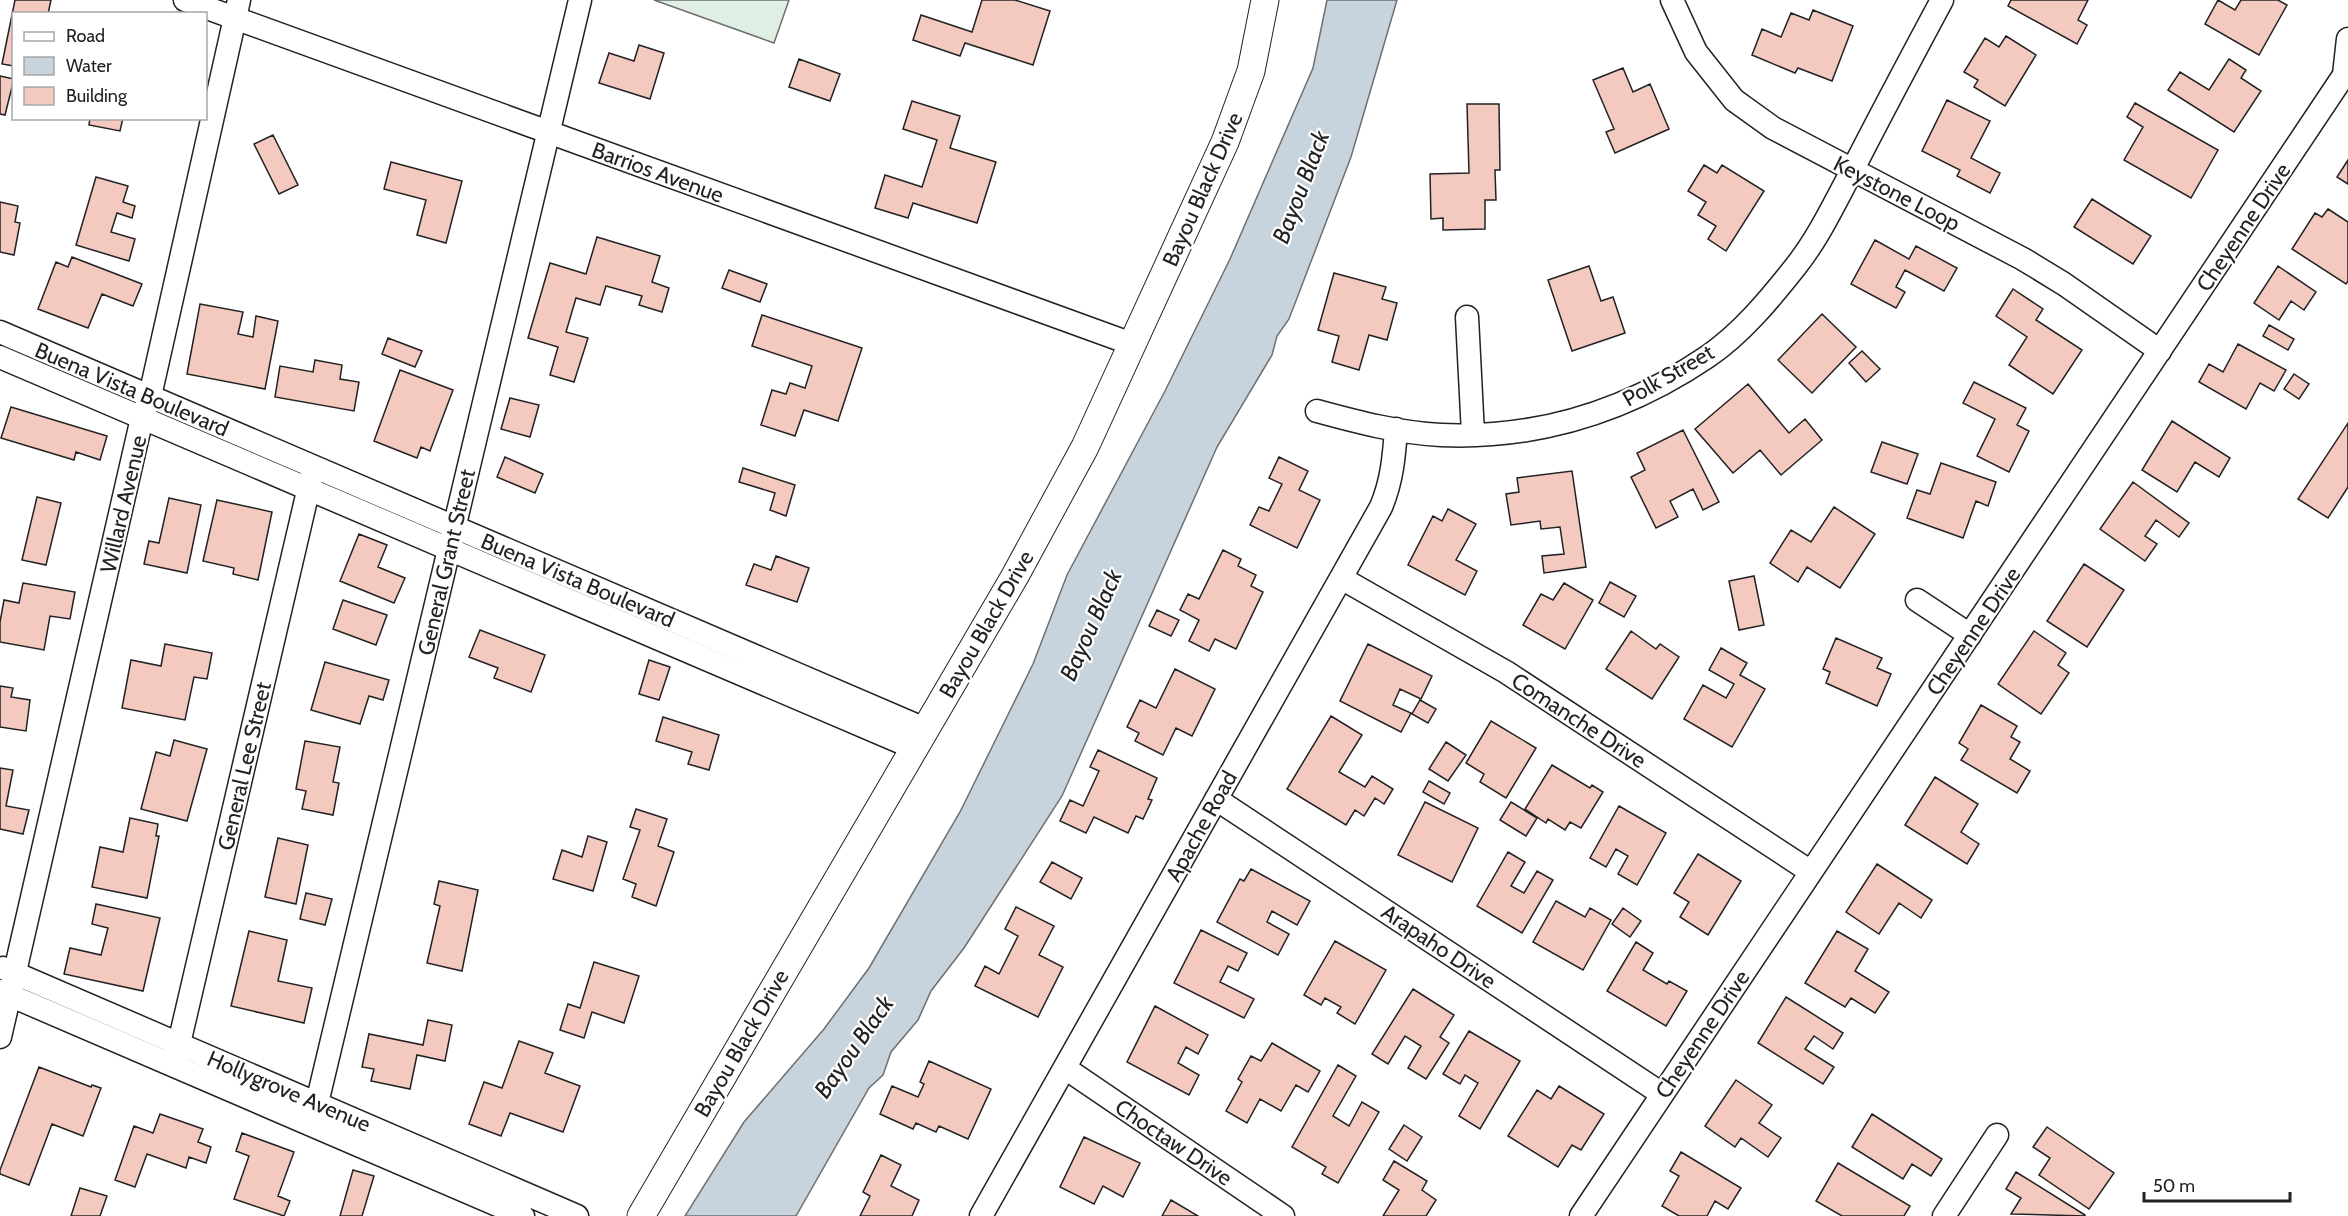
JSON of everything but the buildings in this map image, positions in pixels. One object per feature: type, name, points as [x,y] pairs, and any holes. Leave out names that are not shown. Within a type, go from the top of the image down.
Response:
[{"type":"main road","name":"Bayou Black Drive","points":[[640,1216],[1015,576],[1085,447],[1225,142],[1251,71],[1265,0]]},
{"type":"street","name":"Barrios Avenue","points":[[185,0],[237,9],[548,132],[1132,344]]},
{"type":"street","name":"General Grant Street","points":[[315,1114],[580,0]]},
{"type":"street","name":"Keystone Loop","points":[[1672,0],[1696,52],[1734,100],[1773,128],[2023,259],[2064,284],[2160,351]]},
{"type":"street","name":"Polk Street","points":[[1317,411],[1367,425],[1440,435],[1507,434],[1584,418],[1660,383],[1707,356],[1749,320],[1797,265],[1827,219],[1942,0]]},
{"type":"street","name":"Willard Avenue","points":[[0,1037],[6,982],[142,418],[150,396],[237,9]]},
{"type":"street","name":"Cheyenne Drive","points":[[1581,1216],[2344,75],[2348,39]]},
{"type":"street","points":[[1467,317],[1473,434]]},
{"type":"street","name":"Buena Vista Boulevard","points":[[0,332],[454,527],[919,738]]},
{"type":"street","name":"Buena Vista Boulevard","points":[[0,357],[449,549],[919,738]]},
{"type":"street","name":"Apache Road","points":[[981,1216],[1341,578],[1389,488],[1396,429]]},
{"type":"street","name":"General Lee Street","points":[[176,1054],[314,467]]},
{"type":"street","name":"Comanche Drive","points":[[1341,578],[1506,672],[1811,872]]},
{"type":"street","points":[[1917,600],[1970,635]]},
{"type":"street","name":"Arapaho Drive","points":[[1216,799],[1662,1094]]},
{"type":"street","name":"Hollygrove Avenue","points":[[6,982],[315,1114],[577,1216]]},
{"type":"street","name":"Choctaw Drive","points":[[1065,1068],[1283,1216]]},
{"type":"street","name":"Hollygrove Avenue","points":[[315,1114],[523,1216]]},
{"type":"street","points":[[1944,1216],[1997,1135]]},
{"type":"green space","points":[[654,0],[789,0],[774,43]]},
{"type":"water","name":"Bayou Black","points":[[1327,0],[1397,0],[1351,157],[1289,319],[1277,336],[1272,355],[1217,447],[1062,796],[964,948],[931,991],[918,1020],[891,1052],[883,1075],[869,1088],[796,1216],[685,1216],[744,1122],[824,1029],[869,968],[960,812],[1033,664],[1067,575],[1165,391],[1230,259],[1313,68]]}]
